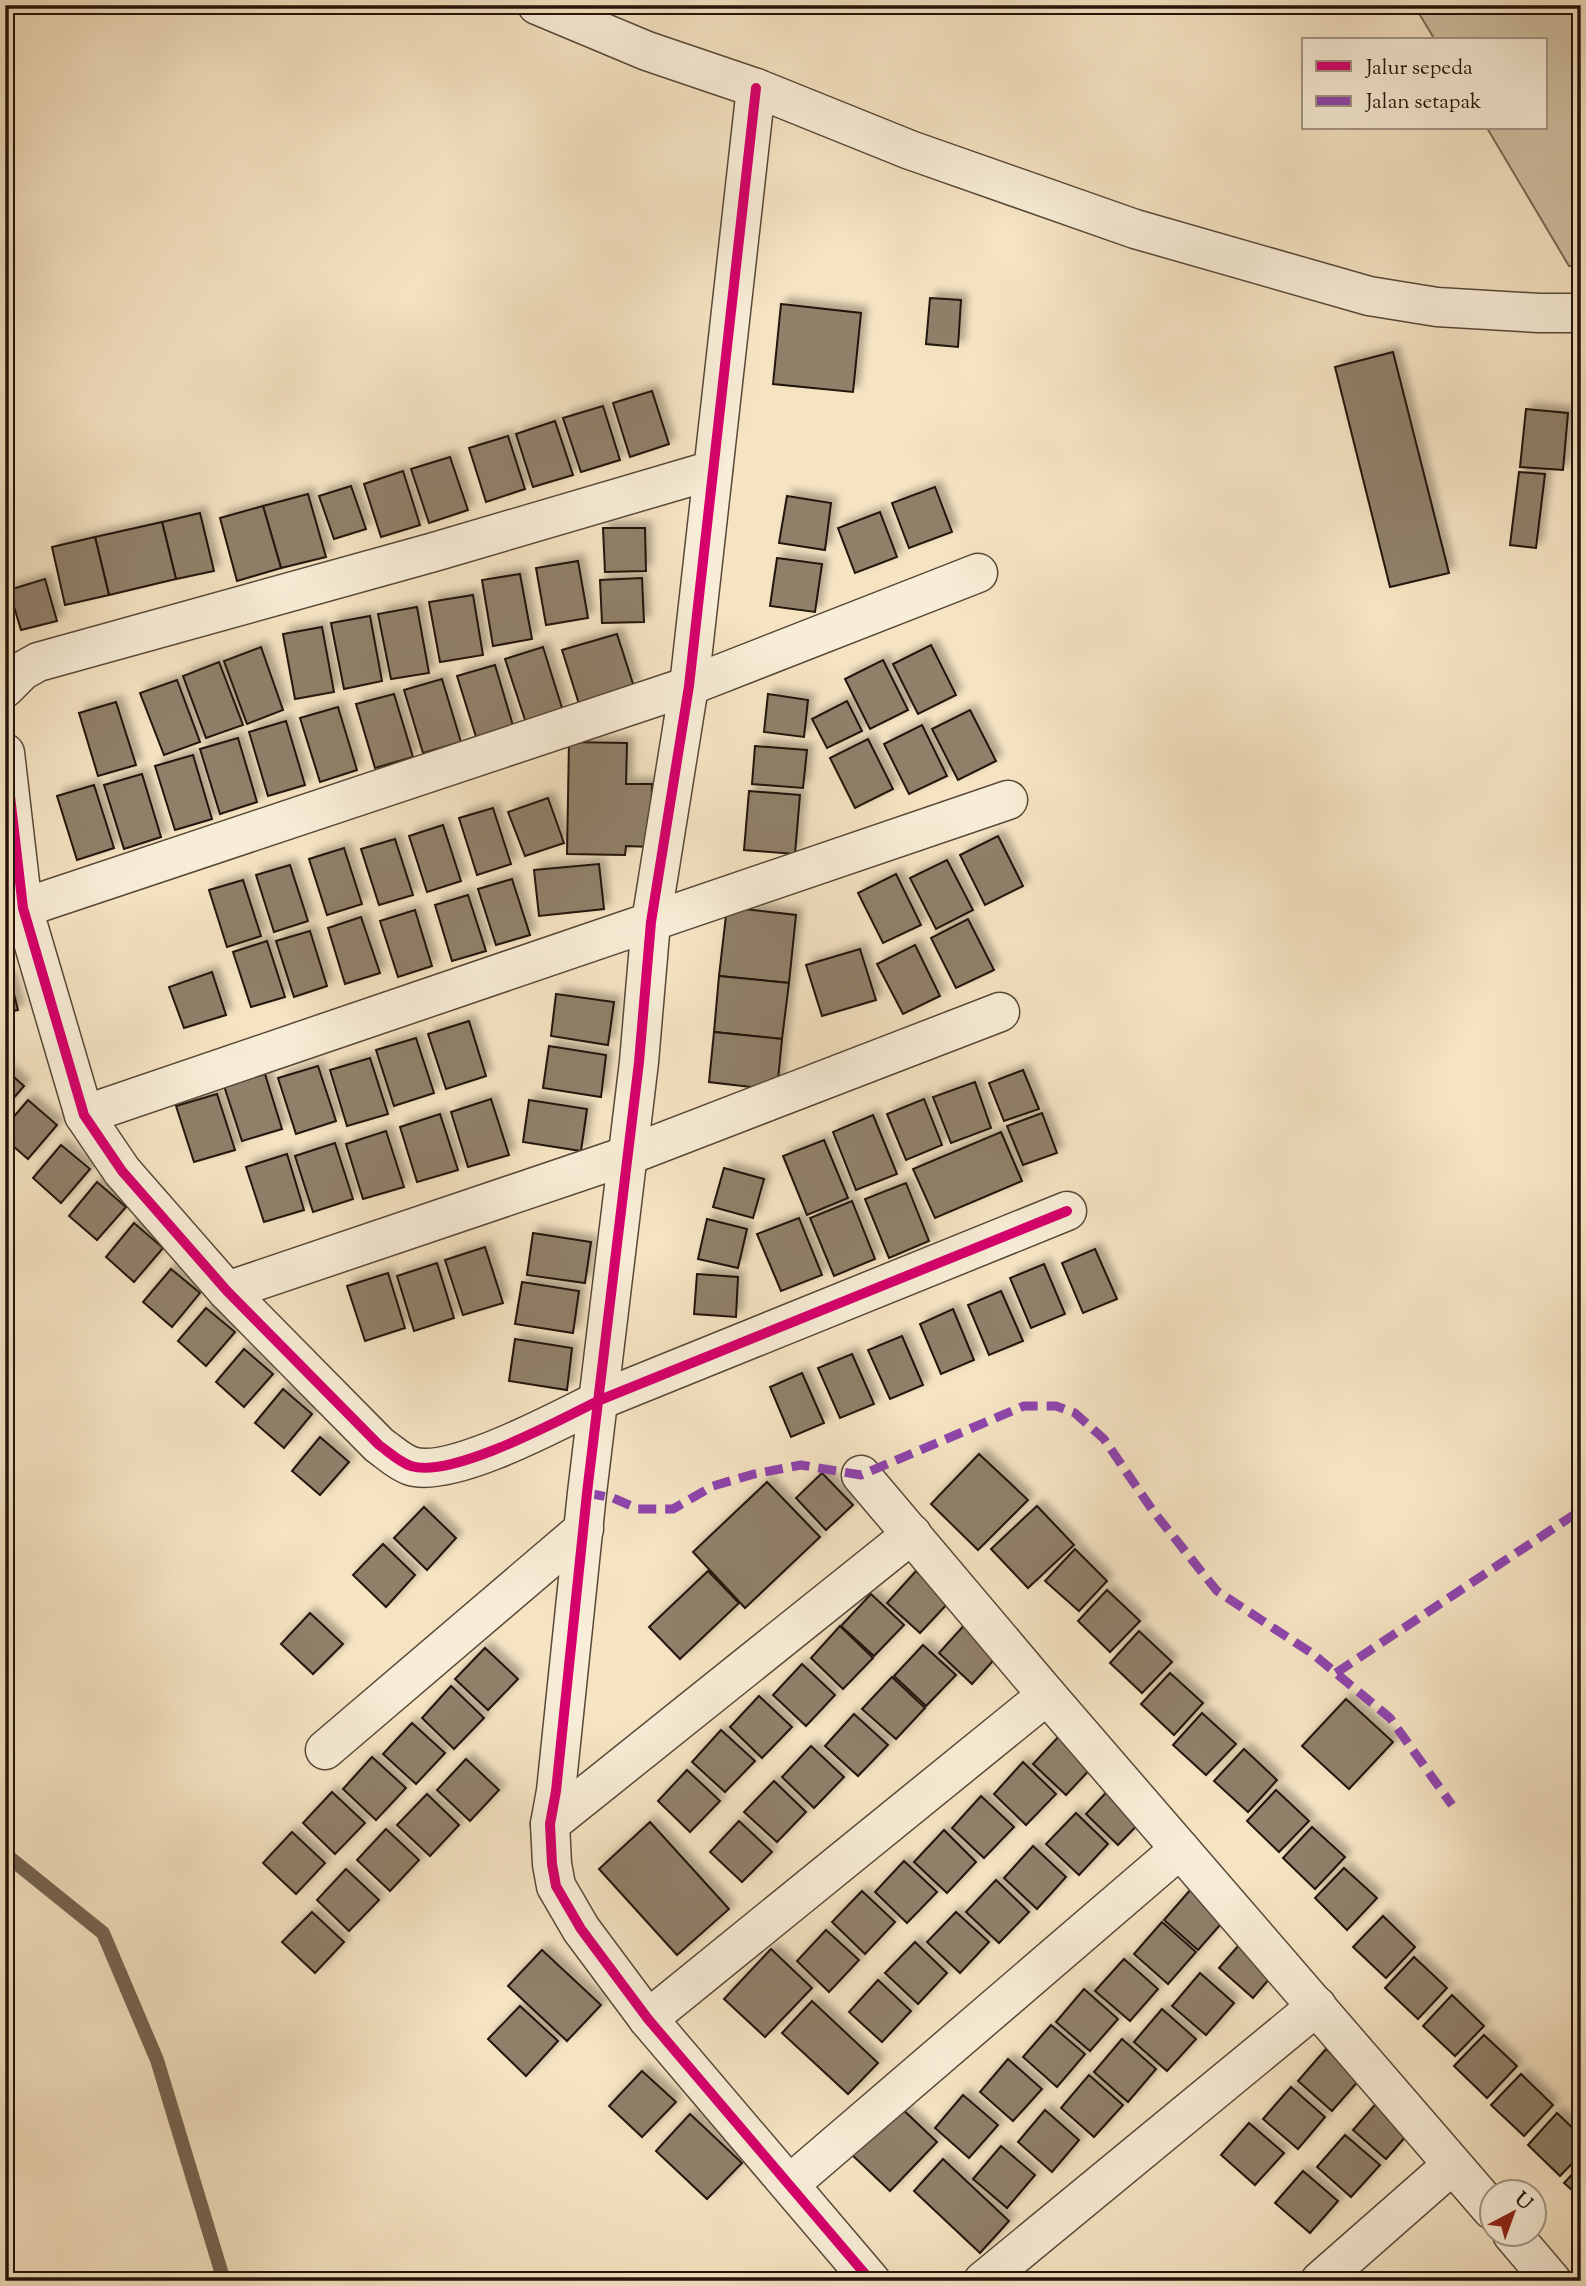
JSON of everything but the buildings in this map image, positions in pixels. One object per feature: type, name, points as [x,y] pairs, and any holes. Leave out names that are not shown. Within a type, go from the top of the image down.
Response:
[{"type":"street","points":[[537,5],[647,51],[756,88],[910,150],[1135,229],[1357,292],[1437,307],[1581,313]]},
{"type":"street","points":[[756,88],[689,686],[651,922],[629,1155],[550,1824],[551,1855],[556,1885],[581,1929],[648,2019],[872,2281]]},
{"type":"street","points":[[5,688],[22,671],[38,662],[433,552],[713,470]]},
{"type":"street","points":[[23,908],[689,686],[978,572]]},
{"type":"street","points":[[5,753],[23,908],[85,1115],[122,1171],[226,1291],[379,1445],[401,1461],[413,1466],[432,1468],[457,1462],[534,1433],[600,1399],[1067,1211]]},
{"type":"street","points":[[85,1115],[1008,800]]},
{"type":"street","points":[[226,1291],[629,1155],[1000,1012]]},
{"type":"street","points":[[861,1475],[1478,2194]]},
{"type":"street","points":[[325,1750],[584,1529]]},
{"type":"street","points":[[550,1824],[912,1534]]},
{"type":"street","points":[[648,2019],[1047,1695]]},
{"type":"street","points":[[790,2184],[1180,1849]]},
{"type":"street","points":[[983,2281],[1317,2006]]},
{"type":"street","points":[[1320,2281],[1452,2165]]},
{"type":"street","points":[[1524,2248],[1552,2281]]},
{"type":"shaded area","points":[[1414,5],[1581,5],[1581,266],[1569,266],[1488,130],[1548,130],[1548,38],[1434,38]]},
{"type":"waterway","points":[[5,1854],[103,1933],[157,2060],[224,2281]]},
{"type":"marked path","points":[[587,1493],[613,1498],[638,1509],[673,1509],[713,1486],[754,1474],[801,1465],[861,1475],[1024,1406],[1056,1406],[1075,1413],[1104,1439],[1153,1511],[1217,1591],[1313,1654],[1390,1718],[1452,1805]]},
{"type":"marked path","points":[[1336,1673],[1581,1510]]},
{"type":"cycle path","points":[[756,88],[689,686],[651,922],[639,1062],[587,1493],[556,1791],[550,1824],[552,1864],[556,1886],[581,1929],[648,2019],[871,2281]]},
{"type":"cycle path","points":[[5,753],[23,908],[84,1115],[122,1171],[227,1291],[379,1445],[411,1466],[429,1468],[479,1456],[534,1433],[600,1400],[1067,1211]]}]
